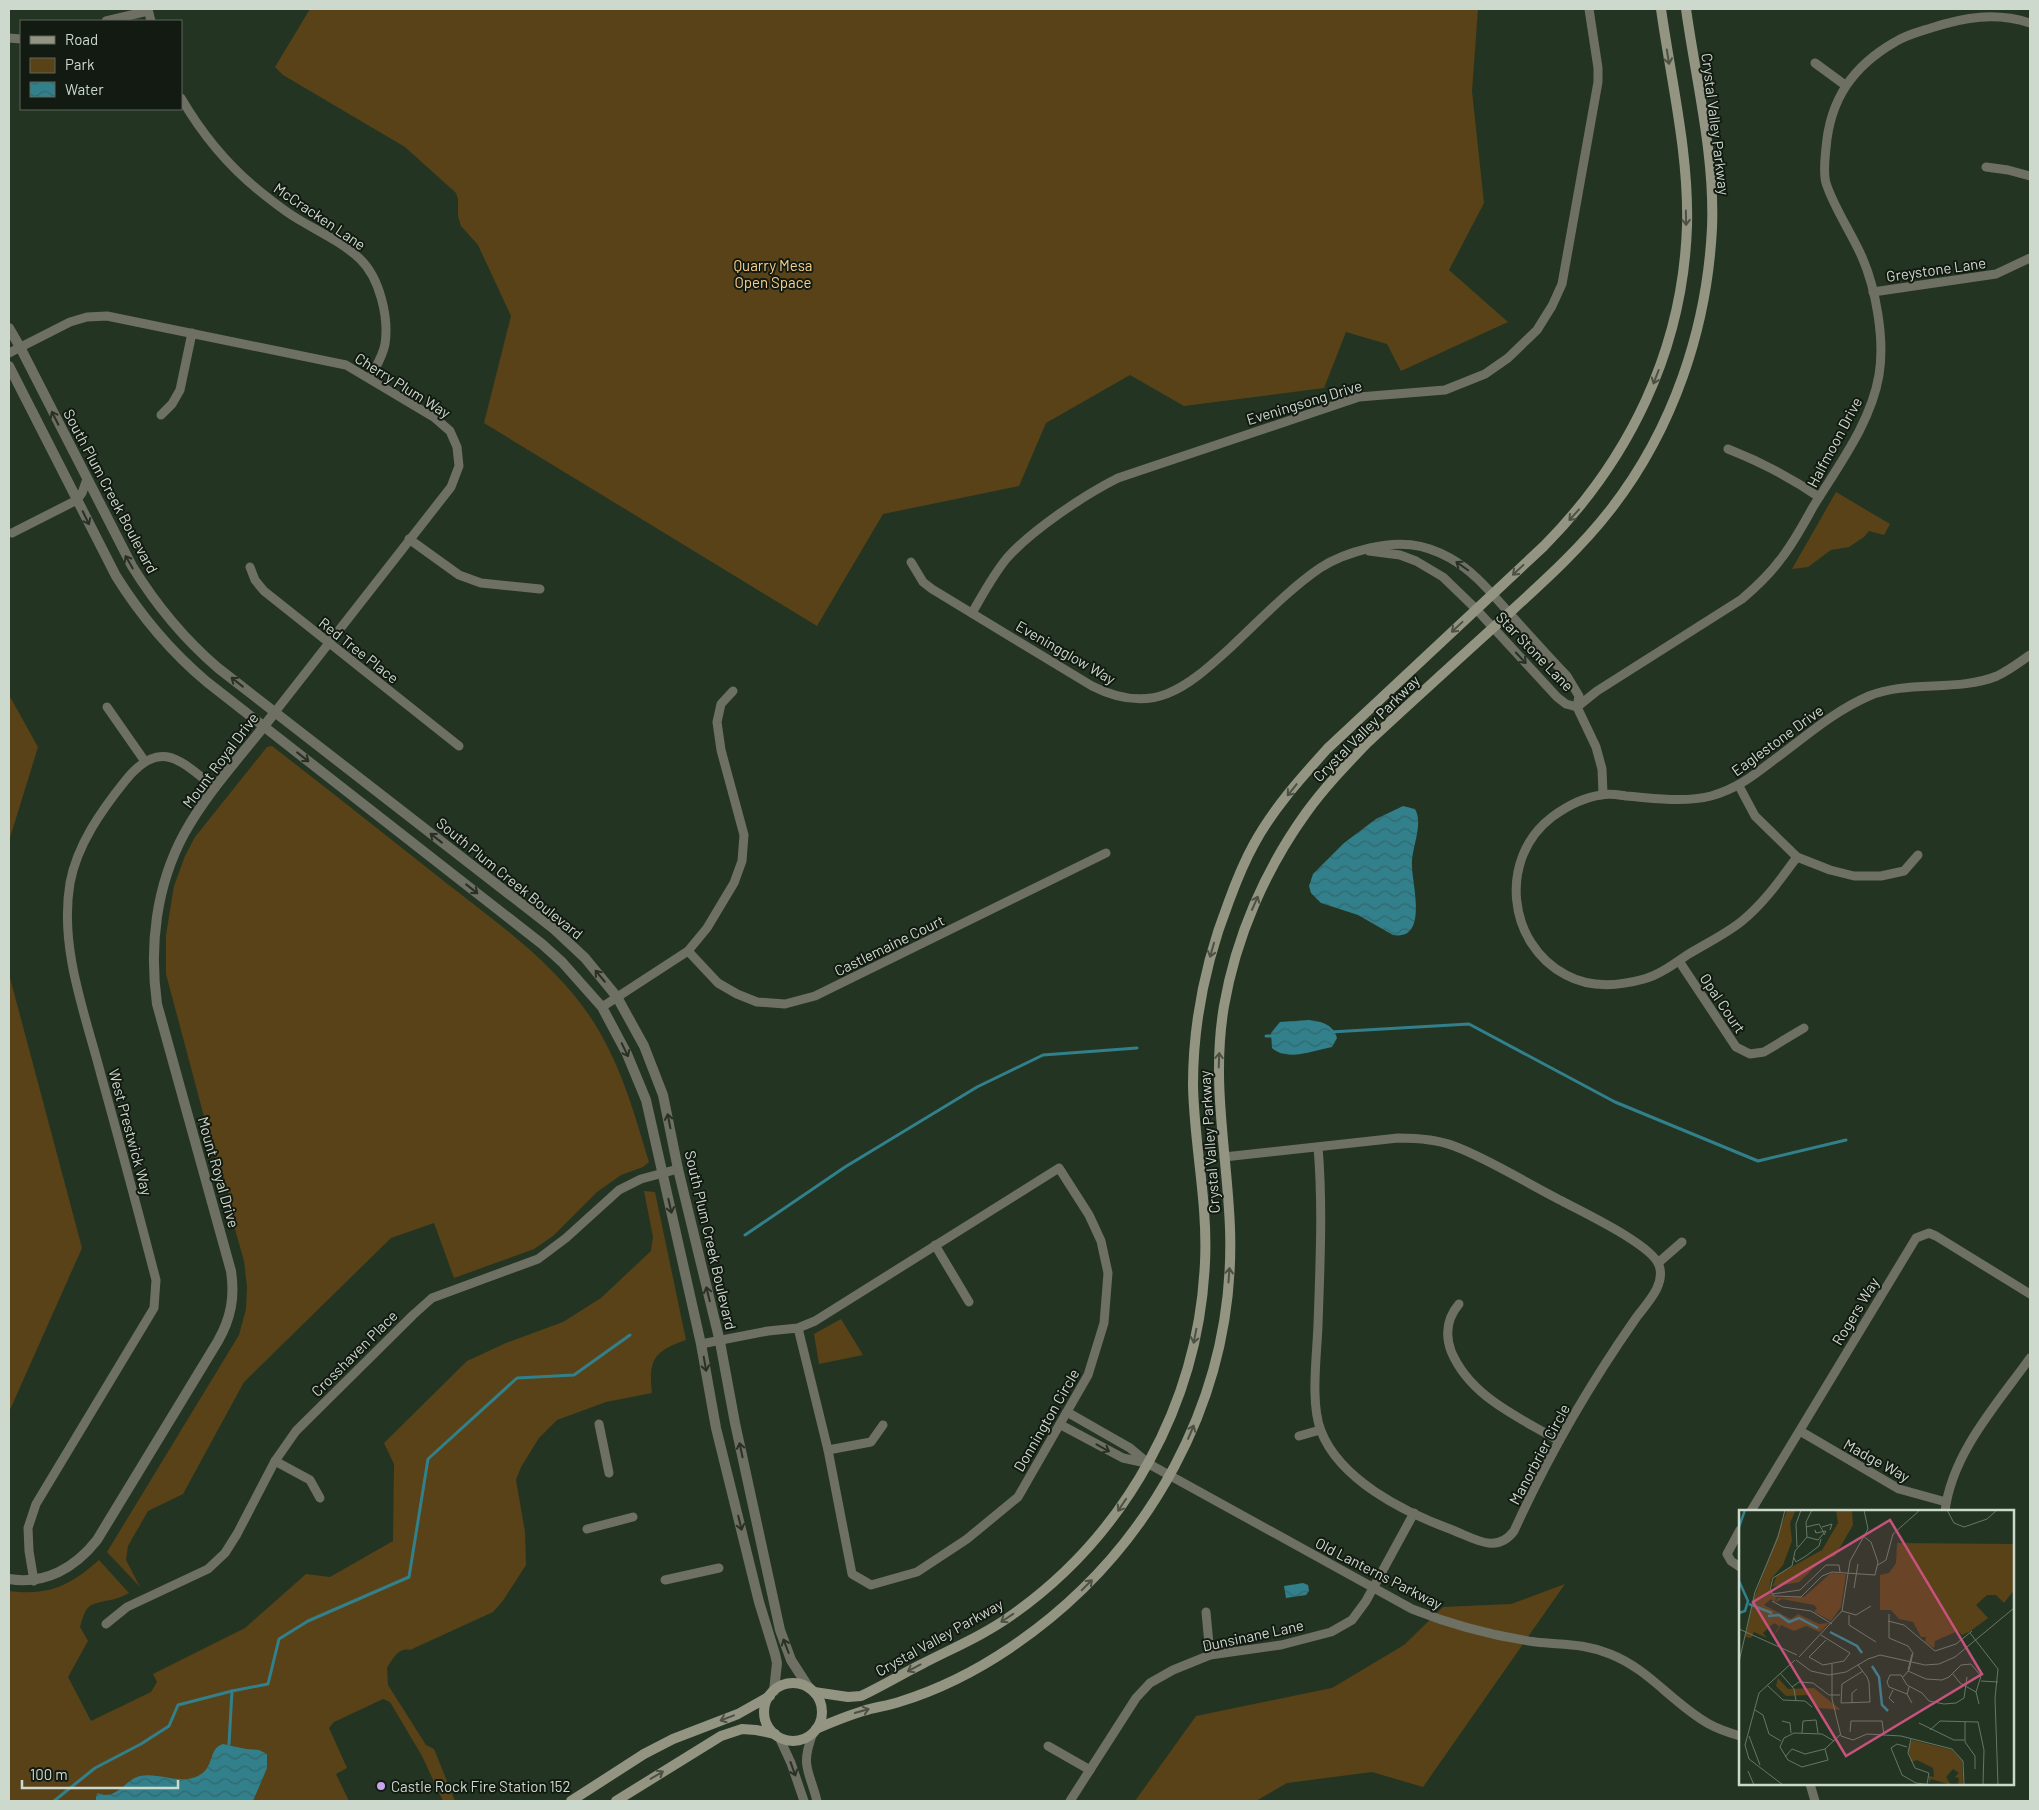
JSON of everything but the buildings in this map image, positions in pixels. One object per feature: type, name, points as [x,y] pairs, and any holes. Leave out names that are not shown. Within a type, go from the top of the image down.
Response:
[{"type":"main road","name":"Crystal Valley Parkway","points":[[812,1690],[848,1697],[861,1696],[958,1647],[1013,1615],[1058,1579],[1079,1559],[1115,1516],[1149,1464],[1175,1406],[1185,1375],[1194,1344],[1204,1284],[1205,1229],[1193,1086],[1194,1054],[1203,985],[1211,952],[1243,866],[1254,843],[1288,794],[1327,749],[1560,529],[1581,506],[1607,472],[1625,443],[1656,378],[1672,327],[1682,278],[1687,226],[1681,143],[1661,9]]},
{"type":"main road","name":"Crystal Valley Parkway","points":[[814,1731],[842,1717],[896,1704],[933,1689],[968,1673],[1010,1648],[1075,1598],[1097,1576],[1135,1530],[1170,1476],[1198,1415],[1209,1383],[1224,1319],[1230,1260],[1230,1228],[1218,1085],[1221,1027],[1235,959],[1251,911],[1263,885],[1291,834],[1325,789],[1367,743],[1509,613],[1578,547],[1595,528],[1628,486],[1642,464],[1679,387],[1697,333],[1708,272],[1712,227],[1706,140],[1686,9]]},
{"type":"main road","points":[[571,1801],[644,1754],[673,1739],[738,1714],[779,1687],[798,1684],[812,1690],[821,1707],[821,1718],[814,1731],[797,1741],[756,1730],[742,1729],[721,1736],[616,1801]]},
{"type":"main road","points":[[772,1693],[765,1706],[765,1716],[768,1726],[777,1736]]},
{"type":"street","name":"Eveningsong Drive","points":[[972,613],[999,569],[1025,540],[1094,492],[1118,478],[1352,399],[1372,395],[1431,392],[1459,386],[1485,374],[1518,350],[1545,319],[1558,295],[1566,270],[1598,82],[1598,68],[1590,9]]},
{"type":"street","points":[[110,20],[148,10]]},
{"type":"street","name":"Halfmoon Drive","points":[[1577,707],[1597,691],[1742,599],[1764,581],[1782,558],[1820,496],[1861,426],[1873,399],[1879,374],[1881,342],[1873,292],[1862,258],[1826,181],[1825,158],[1828,129],[1845,85],[1856,71],[1877,52],[1904,36],[1959,19],[1987,16],[2030,22]]},
{"type":"street","points":[[1815,63],[1845,85]]},
{"type":"street","name":"McCracken Lane","points":[[182,100],[198,126],[235,169],[291,215],[346,248],[362,260],[373,277],[387,320],[384,346],[370,379]]},
{"type":"street","points":[[1986,167],[2030,176]]},
{"type":"street","name":"Greystone Lane","points":[[1873,292],[1996,274],[2030,258]]},
{"type":"street","name":"Cherry Plum Way","points":[[9,353],[70,322],[87,317],[107,316],[346,365],[436,418],[450,431],[457,447],[459,466],[451,487],[276,712]]},
{"type":"street","name":"South Plum Creek Boulevard","points":[[9,328],[132,566],[163,612],[201,653],[554,929],[585,958],[617,997],[632,1022],[655,1071],[663,1095],[678,1169],[720,1342],[735,1423],[780,1630],[791,1660],[812,1690]]},
{"type":"street","points":[[161,415],[172,404],[180,390],[192,333]]},
{"type":"street","name":"South Plum Creek Boulevard","points":[[9,366],[116,576],[137,609],[160,637],[189,667],[542,944],[562,962],[602,1008],[616,1031],[646,1100],[701,1344],[716,1428],[761,1609],[777,1663],[772,1693]]},
{"type":"street","points":[[1728,449],[1786,474],[1820,496]]},
{"type":"street","points":[[12,532],[77,500],[82,493],[87,479]]},
{"type":"street","points":[[409,539],[460,575],[481,582],[540,589]]},
{"type":"street","name":"Eveningglow Way","points":[[911,562],[923,582],[972,613],[1103,691],[1129,698],[1153,698],[1174,691],[1196,679],[1307,578],[1334,560],[1362,550],[1393,543],[1406,543],[1431,549],[1461,565],[1493,593],[1509,613]]},
{"type":"street","name":"Eveningglow Way","points":[[1362,550],[1400,555],[1432,569],[1458,590],[1476,609]]},
{"type":"street","name":"Red Tree Place","points":[[250,567],[255,580],[264,591],[459,746]]},
{"type":"street","name":"Star Stone Lane","points":[[1476,609],[1557,696],[1566,704],[1577,707]]},
{"type":"street","name":"Star Stone Lane","points":[[1509,613],[1567,676],[1579,696],[1577,707],[1596,747],[1602,769],[1603,794]]},
{"type":"street","name":"Eaglestone Drive","points":[[1797,857],[1775,888],[1740,923],[1679,961],[1641,980],[1606,985],[1586,982],[1566,975],[1546,960],[1522,926],[1516,905],[1516,882],[1521,858],[1533,836],[1550,818],[1573,803],[1603,794],[1686,800],[1710,796],[1739,786],[1843,708],[1873,695],[1901,689],[1960,684],[1996,676],[2030,655]]},
{"type":"street","points":[[602,1008],[688,950],[707,928],[734,883],[742,861],[744,835],[722,750],[717,722],[721,704],[733,691]]},
{"type":"street","points":[[107,707],[144,760],[161,756],[179,761],[215,788]]},
{"type":"street","name":"Mount Royal Drive","points":[[9,1579],[34,1581],[53,1575],[70,1567],[88,1552],[98,1540],[218,1341],[231,1313],[233,1287],[231,1271],[162,1026],[154,974],[155,925],[169,867],[185,832],[215,788],[276,712]]},
{"type":"street","name":"West Prestwick Way","points":[[34,1581],[29,1552],[28,1528],[36,1504],[154,1308],[156,1280],[77,984],[66,931],[70,882],[88,835],[103,809],[132,772],[144,760]]},
{"type":"street","points":[[1739,786],[1755,816],[1797,857],[1830,870],[1854,876],[1881,876],[1904,871],[1918,855]]},
{"type":"street","name":"Castlemaine Court","points":[[688,950],[718,983],[737,994],[757,1002],[784,1004],[816,996],[1106,853]]},
{"type":"street","name":"Opal Court","points":[[1679,961],[1736,1047],[1750,1054],[1764,1052],[1804,1028]]},
{"type":"street","points":[[1224,1157],[1398,1138],[1421,1138],[1453,1145],[1616,1230],[1646,1249],[1658,1263],[1682,1242]]},
{"type":"street","name":"Manorbrier Circle","points":[[1318,1147],[1321,1233],[1315,1396],[1320,1430],[1333,1453],[1365,1486],[1433,1523],[1484,1542],[1494,1545],[1501,1543],[1509,1538],[1514,1531],[1545,1465],[1559,1441],[1627,1331],[1659,1285],[1658,1263]]},
{"type":"street","name":"Donnington Circle","points":[[701,1344],[720,1342],[768,1331],[798,1328],[815,1320],[1059,1168],[1093,1224],[1101,1241],[1108,1273],[1104,1323],[1088,1376],[1018,1497],[967,1539],[916,1572],[871,1586],[852,1574],[828,1450],[798,1328]]},
{"type":"street","name":"Crosshaven Place","points":[[106,1624],[127,1607],[208,1568],[225,1553],[275,1461],[296,1431],[432,1298],[538,1259],[566,1238],[619,1190],[641,1179],[678,1169]]},
{"type":"street","name":"Rogers Way","points":[[1752,1510],[1916,1238],[1929,1233],[1936,1236],[2030,1294]]},
{"type":"street","points":[[935,1245],[969,1302]]},
{"type":"street","points":[[1459,1304],[1448,1321],[1447,1332],[1449,1345],[1456,1364],[1467,1379],[1495,1403],[1559,1441]]},
{"type":"street","points":[[1945,1507],[1954,1472],[1958,1464],[1981,1427],[2030,1358]]},
{"type":"street","name":"Old Lanterns Parkway","points":[[1068,1412],[1130,1448],[1149,1464],[1412,1609],[1441,1621],[1481,1632],[1538,1642],[1586,1646],[1610,1653],[1640,1669],[1682,1705],[1708,1724],[1739,1736]]},
{"type":"street","points":[[599,1424],[609,1473]]},
{"type":"street","points":[[828,1450],[870,1442],[883,1424]]},
{"type":"street","name":"Old Lanterns Parkway","points":[[1061,1425],[1123,1458],[1149,1464]]},
{"type":"street","points":[[1299,1436],[1320,1430]]},
{"type":"street","name":"Madge Way","points":[[1800,1431],[1899,1489],[1945,1507]]},
{"type":"street","points":[[275,1461],[310,1480],[320,1498]]},
{"type":"street","name":"Dunsinane Lane","points":[[1070,1801],[1136,1698],[1150,1683],[1173,1670],[1210,1656],[1281,1645],[1332,1632],[1352,1620],[1366,1601],[1414,1513]]},
{"type":"street","points":[[587,1529],[633,1517]]},
{"type":"street","points":[[1739,1532],[1728,1551],[1728,1557],[1739,1566]]},
{"type":"street","points":[[665,1580],[719,1568]]},
{"type":"street","points":[[1206,1612],[1210,1656]]},
{"type":"street","points":[[814,1731],[807,1750],[806,1761],[807,1772],[817,1801]]},
{"type":"street","points":[[777,1736],[804,1801]]},
{"type":"street","points":[[1048,1746],[1090,1770]]},
{"type":"street","points":[[1810,1785],[1815,1801]]},
{"type":"green space","name":"Quarry Mesa Open Space","points":[[310,9],[1478,9],[1472,91],[1484,203],[1449,270],[1508,322],[1401,371],[1387,344],[1346,332],[1324,388],[1184,406],[1130,375],[1046,423],[1019,486],[883,514],[817,626],[484,423],[511,316],[478,245],[461,226],[456,193],[405,147],[283,75],[275,67]]},
{"type":"green space","points":[[1836,492],[1890,524],[1884,535],[1869,531],[1864,537],[1849,547],[1831,550],[1808,567],[1792,569]]},
{"type":"green space","points":[[9,695],[38,747],[9,841]]},
{"type":"green space","points":[[272,746],[503,927],[558,977],[589,1015],[609,1050],[625,1086],[649,1162],[643,1167],[621,1175],[597,1192],[553,1236],[534,1249],[454,1278],[434,1223],[391,1238],[244,1382],[183,1494],[148,1511],[128,1546],[126,1560],[140,1587],[107,1552],[239,1335],[246,1309],[247,1287],[244,1261],[229,1208],[228,1189],[218,1169],[166,974],[166,935],[174,886],[185,856],[195,837],[267,747]]},
{"type":"green space","points":[[9,974],[82,1248],[9,1412]]},
{"type":"green space","points":[[644,1191],[655,1192],[686,1340],[667,1348],[656,1358],[651,1372],[652,1393],[606,1402],[557,1420],[539,1438],[521,1467],[516,1480],[525,1532],[526,1565],[502,1602],[493,1612],[410,1650],[402,1650],[387,1668],[388,1685],[426,1745],[434,1749],[455,1801],[443,1801],[422,1756],[390,1702],[383,1699],[334,1722],[329,1728],[347,1768],[336,1774],[349,1801],[9,1801],[9,1591],[35,1592],[58,1587],[78,1577],[99,1560],[129,1593],[89,1606],[80,1627],[88,1641],[68,1677],[91,1721],[151,1692],[157,1682],[153,1674],[245,1628],[306,1574],[330,1577],[393,1541],[394,1464],[384,1443],[467,1361],[506,1343],[563,1322],[601,1298],[651,1251],[653,1237]]},
{"type":"green space","points":[[841,1319],[863,1355],[819,1364],[814,1334]]},
{"type":"green space","points":[[1565,1584],[1423,1787],[1372,1772],[1287,1783],[1256,1801],[1135,1801],[1196,1716],[1332,1688],[1404,1645],[1443,1607],[1511,1604]]},
{"type":"water","points":[[1403,806],[1415,809],[1418,822],[1412,859],[1416,910],[1415,921],[1411,929],[1404,934],[1393,935],[1358,915],[1321,903],[1311,893],[1309,886],[1313,874],[1344,843],[1376,819]]},
{"type":"water","points":[[1318,1021],[1333,1030],[1337,1038],[1332,1047],[1293,1055],[1278,1052],[1272,1048],[1271,1033],[1280,1022]]},
{"type":"water","points":[[1303,1583],[1308,1585],[1309,1591],[1306,1595],[1286,1598],[1284,1586]]},
{"type":"water","points":[[223,1744],[259,1750],[267,1754],[267,1768],[253,1801],[96,1801],[98,1793],[111,1794],[140,1776],[184,1779],[198,1776],[207,1768],[218,1746]]},
{"type":"waterway","points":[[1331,1032],[1469,1024],[1615,1102],[1758,1161],[1846,1140]]},
{"type":"waterway","points":[[1266,1036],[1275,1036]]},
{"type":"waterway","points":[[745,1235],[845,1167],[977,1087],[1043,1055],[1137,1048]]},
{"type":"waterway","points":[[229,1744],[232,1691],[268,1684],[279,1639],[308,1621],[409,1577],[428,1459],[517,1378],[574,1375],[630,1335]]},
{"type":"waterway","points":[[54,1801],[95,1768],[141,1744],[169,1726],[178,1705],[232,1691]]},
{"type":"place","name":"Castle Rock Fire Station 152","points":[[381,1786]]}]
